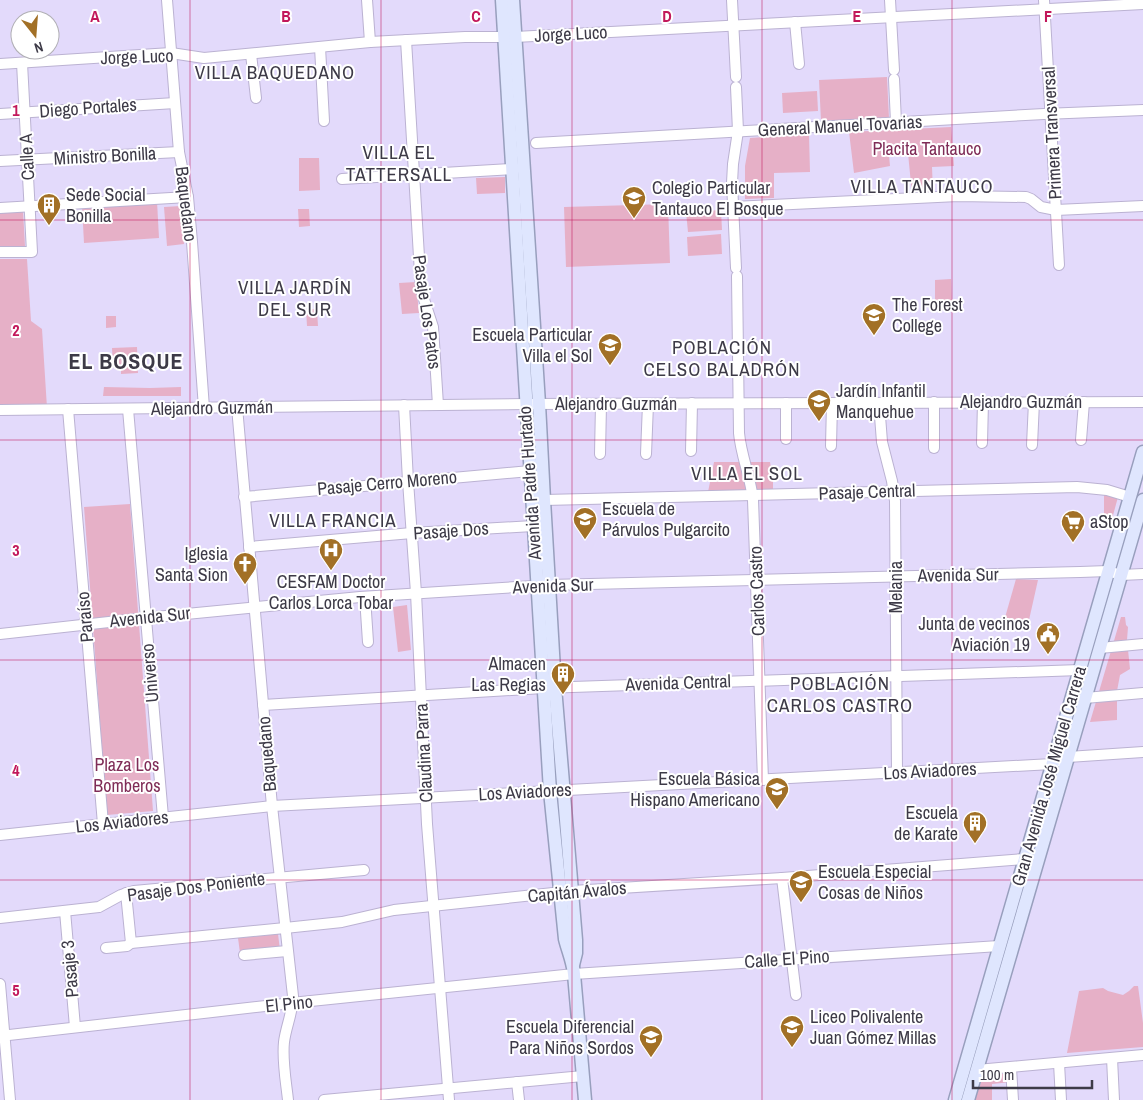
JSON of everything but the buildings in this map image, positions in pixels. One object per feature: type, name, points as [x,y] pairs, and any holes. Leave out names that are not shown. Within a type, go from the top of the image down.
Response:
[{"type":"main road","name":"Avenida Padre Hurtado","points":[[502,0],[510,37],[539,404],[544,500],[543,586],[549,687],[550,791],[576,953],[574,969],[585,1100]]},
{"type":"main road","name":"Avenida Padre Hurtado","points":[[513,0],[510,37],[512,169],[533,526],[543,586]]},
{"type":"main road","name":"Gran Avenida José Miguel Carrera","points":[[968,1100],[1085,698],[1086,672],[1100,648],[1130,497],[1143,452]]},
{"type":"main road","name":"Gran Avenida José Miguel Carrera","points":[[955,1100],[1052,764],[1086,672],[1115,573],[1143,501]]},
{"type":"main road","name":"Avenida Padre Hurtado","points":[[549,687],[564,790],[566,892]]},
{"type":"main road","points":[[999,946],[1005,950],[1010,958]]},
{"type":"main road","points":[[967,1056],[970,1064],[977,1070]]},
{"type":"street","name":"Baquedano","points":[[167,0],[179,152],[188,197],[204,408]]},
{"type":"street","points":[[367,0],[370,42]]},
{"type":"street","name":"Carlos Castro","points":[[732,0],[738,131],[733,170],[733,207],[737,272],[740,441],[753,495],[763,780]]},
{"type":"street","points":[[890,0],[896,122]]},
{"type":"street","name":"Jorge Luco","points":[[0,64],[171,53],[204,58],[370,42],[733,26],[891,17],[1045,4],[1143,4]]},
{"type":"street","name":"Primera Transversal","points":[[1045,4],[1059,265]]},
{"type":"street","points":[[795,22],[799,64]]},
{"type":"street","name":"Pasaje Los Patos","points":[[406,40],[421,290],[433,327],[438,405]]},
{"type":"street","points":[[320,47],[324,121]]},
{"type":"street","points":[[251,54],[256,98]]},
{"type":"street","name":"Calle A","points":[[0,252],[32,252],[22,62]]},
{"type":"street","name":"Diego Portales","points":[[0,114],[175,103]]},
{"type":"street","name":"General Manuel Tovarias","points":[[536,143],[1143,110]]},
{"type":"street","name":"Ministro Bonilla","points":[[0,161],[179,152]]},
{"type":"street","points":[[342,179],[512,169]]},
{"type":"street","points":[[733,207],[958,196],[1026,197],[1040,207],[1056,210],[1143,206]]},
{"type":"street","points":[[0,208],[188,197]]},
{"type":"street","points":[[934,402],[934,448]]},
{"type":"street","points":[[982,443],[983,402]]},
{"type":"street","points":[[1032,445],[1034,402]]},
{"type":"street","points":[[1081,440],[1084,402]]},
{"type":"street","name":"Alejandro Guzmán","points":[[0,410],[525,404],[1143,402]]},
{"type":"street","points":[[691,450],[692,403]]},
{"type":"street","points":[[786,403],[786,439]]},
{"type":"street","points":[[831,446],[832,403]]},
{"type":"street","name":"Melania","points":[[879,403],[882,442],[894,491],[897,773]]},
{"type":"street","points":[[600,454],[601,404]]},
{"type":"street","points":[[646,454],[648,404]]},
{"type":"street","name":"Claudina Parra","points":[[404,405],[426,798],[449,1100]]},
{"type":"street","name":"Baquedano","points":[[236,407],[272,806],[293,1003],[285,1034],[284,1047],[288,1100]]},
{"type":"street","name":"Paraíso","points":[[68,409],[103,824]]},
{"type":"street","name":"Universo","points":[[128,409],[162,817]]},
{"type":"street","name":"Pasaje Cerro Moreno","points":[[244,497],[530,471]]},
{"type":"street","name":"Pasaje Central","points":[[544,500],[1077,487],[1107,490],[1130,497]]},
{"type":"street","name":"Pasaje Dos","points":[[249,547],[412,533],[533,526]]},
{"type":"street","name":"Avenida Sur","points":[[0,634],[365,597],[543,586],[896,576],[1143,574]]},
{"type":"street","points":[[365,597],[368,642]]},
{"type":"street","points":[[1100,648],[1143,644]]},
{"type":"street","name":"Avenida Central","points":[[263,705],[549,687],[1086,672]]},
{"type":"street","points":[[1085,698],[1143,693]]},
{"type":"street","points":[[1052,764],[1068,757],[1143,752]]},
{"type":"street","name":"Los Aviadores","points":[[0,835],[272,806],[1052,764]]},
{"type":"street","name":"Capitán Ávalos","points":[[106,948],[127,946],[131,943],[348,921],[382,912],[566,892],[782,878],[1024,859]]},
{"type":"street","name":"Pasaje Dos Poniente","points":[[0,918],[99,907],[126,893],[364,870]]},
{"type":"street","points":[[782,878],[796,996]]},
{"type":"street","points":[[126,893],[131,943]]},
{"type":"street","name":"Pasaje 3","points":[[65,911],[75,1027]]},
{"type":"street","name":"Calle El Pino","points":[[574,969],[791,959],[999,946]]},
{"type":"street","points":[[244,955],[287,951]]},
{"type":"street","name":"El Pino","points":[[2,1036],[440,988],[574,969]]},
{"type":"street","points":[[0,984],[2,1036],[10,1100]]},
{"type":"street","points":[[977,1070],[1143,1055]]},
{"type":"street","points":[[1112,1058],[1114,1100]]},
{"type":"street","points":[[1059,1063],[1061,1100]]},
{"type":"street","points":[[1011,1068],[1013,1100]]},
{"type":"street","points":[[324,1100],[583,1076]]},
{"type":"street","points":[[518,1082],[519,1100]]},
{"type":"green space","points":[[887,77],[889,118],[821,121],[819,80]]},
{"type":"green space","points":[[817,91],[818,111],[783,113],[782,93]]},
{"type":"green space","name":"Placita Tantauco","points":[[951,127],[954,166],[932,167],[933,192],[912,194],[907,143],[888,145],[890,166],[854,173],[849,132]]},
{"type":"green space","points":[[809,134],[810,172],[774,173],[774,198],[745,199],[745,166],[750,138]]},
{"type":"green space","points":[[299,158],[319,158],[320,190],[299,191]]},
{"type":"green space","points":[[505,177],[505,193],[477,194],[476,178]]},
{"type":"green space","points":[[157,201],[159,238],[84,243],[82,206]]},
{"type":"green space","points":[[668,204],[670,263],[566,267],[564,207]]},
{"type":"green space","points":[[181,206],[184,244],[167,246],[164,207]]},
{"type":"green space","points":[[298,209],[309,209],[310,226],[299,227]]},
{"type":"green space","points":[[721,210],[722,230],[688,232],[686,212]]},
{"type":"green space","points":[[23,211],[25,246],[23,248],[0,249],[0,213]]},
{"type":"green space","points":[[721,234],[722,254],[688,256],[687,237]]},
{"type":"green space","points":[[0,259],[27,259],[31,321],[42,329],[47,408],[0,407]]},
{"type":"green space","points":[[951,279],[952,309],[935,310],[935,280]]},
{"type":"green space","points":[[416,282],[419,313],[402,314],[399,283]]},
{"type":"green space","points":[[306,309],[317,309],[318,326],[307,326]]},
{"type":"green space","points":[[106,316],[116,316],[116,327],[106,328]]},
{"type":"green space","points":[[137,347],[138,373],[121,374],[121,366],[113,366],[112,348]]},
{"type":"green space","points":[[104,387],[181,387],[181,396],[103,396]]},
{"type":"green space","points":[[714,462],[770,462],[773,491],[708,492]]},
{"type":"green space","points":[[1104,495],[1118,497],[1112,519],[1104,518]]},
{"type":"green space","name":"Plaza Los Bomberos","points":[[130,504],[153,811],[107,815],[84,507]]},
{"type":"green space","points":[[1016,579],[1038,580],[1029,620],[1004,621]]},
{"type":"green space","points":[[407,605],[411,650],[398,652],[393,607]]},
{"type":"green space","points":[[1121,617],[1125,617],[1128,627],[1127,640],[1130,669],[1120,675],[1117,691],[1117,720],[1090,722]]},
{"type":"green space","points":[[278,934],[280,950],[240,953],[238,938]]},
{"type":"green space","points":[[1134,986],[1138,986],[1143,1023],[1143,1047],[1067,1053],[1079,991],[1103,988],[1123,995]]},
{"type":"green space","points":[[1010,1073],[1011,1082],[992,1084],[992,1100],[975,1100],[983,1076]]},
{"type":"place","name":"Colegio Particular Tantauco El Bosque","points":[[634,219]]},
{"type":"place","name":"Sede Social Bonilla","points":[[49,226]]},
{"type":"place","name":"The Forest College","points":[[874,336]]},
{"type":"place","name":"Escuela Particular Villa el Sol","points":[[610,366]]},
{"type":"place","name":"Jardín Infantil Manquehue","points":[[819,422]]},
{"type":"place","name":"Escuela de Párvulos Pulgarcito","points":[[585,540]]},
{"type":"place","name":"aStop","points":[[1073,543]]},
{"type":"place","name":"CESFAM Doctor Carlos Lorca Tobar","points":[[331,571]]},
{"type":"place","name":"Iglesia Santa Sion","points":[[245,585]]},
{"type":"place","name":"Junta de vecinos Aviación 19","points":[[1048,655]]},
{"type":"place","name":"Almacen Las Regias","points":[[563,695]]},
{"type":"place","name":"Escuela Básica Hispano Americano","points":[[777,810]]},
{"type":"place","name":"Escuela de Karate","points":[[975,844]]},
{"type":"place","name":"Escuela Especial Cosas de Niños","points":[[801,903]]},
{"type":"place","name":"Liceo Polivalente Juan Gómez Millas","points":[[792,1048]]},
{"type":"place","name":"Escuela Diferencial Para Niños Sordos","points":[[651,1058]]},
{"type":"district","name":"VILLA BAQUEDANO","points":[[275,72]]},
{"type":"district","name":"VILLA EL TATTERSALL","points":[[399,163]]},
{"type":"district","name":"VILLA TANTAUCO","points":[[922,186]]},
{"type":"district","name":"VILLA JARDÍN DEL SUR","points":[[295,298]]},
{"type":"district","name":"POBLACIÓN CELSO BALADRÓN","points":[[722,358]]},
{"type":"district","name":"EL BOSQUE","points":[[126,361]]},
{"type":"district","name":"VILLA EL SOL","points":[[747,473]]},
{"type":"district","name":"VILLA FRANCIA","points":[[333,520]]},
{"type":"district","name":"POBLACIÓN CARLOS CASTRO","points":[[840,694]]}]
